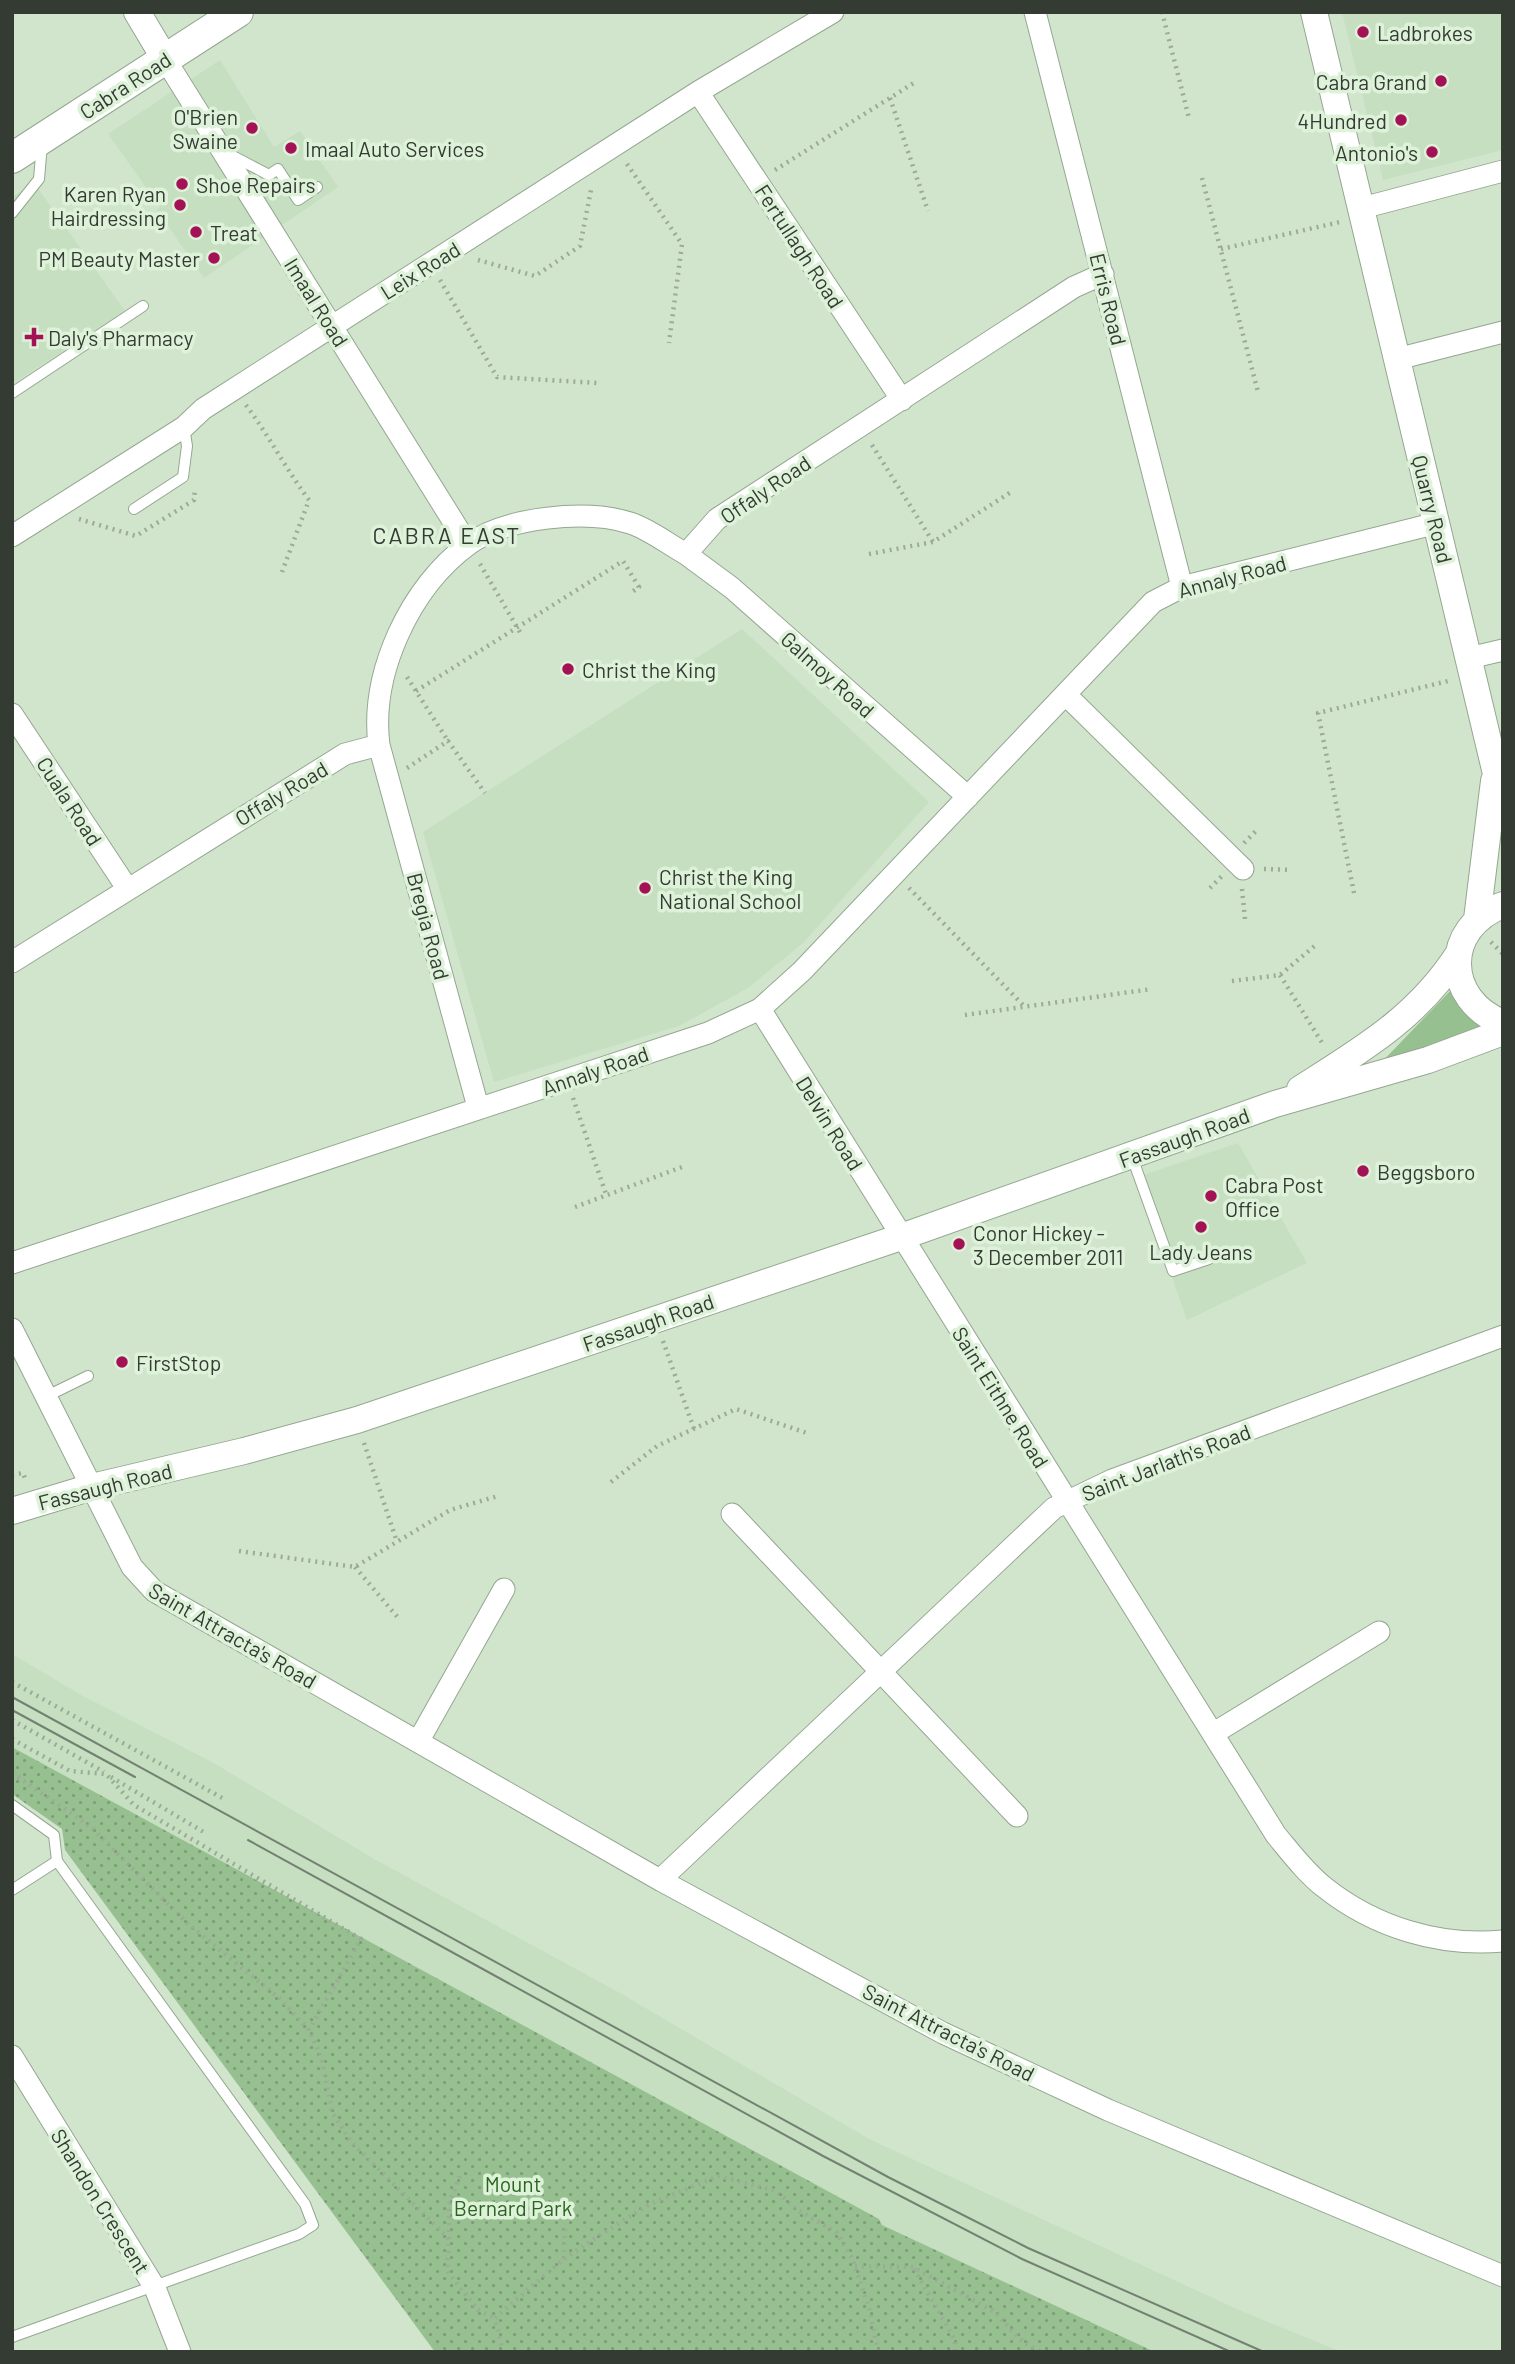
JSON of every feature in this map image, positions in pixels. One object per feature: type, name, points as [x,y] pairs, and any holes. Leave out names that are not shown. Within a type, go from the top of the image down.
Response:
[{"type":"main road","name":"Cabra Road","points":[[12,158],[238,12]]},
{"type":"street","points":[[137,12],[165,59]]},
{"type":"street","name":"Leix Road","points":[[12,536],[184,427],[204,409],[235,388],[698,92],[833,12]]},
{"type":"street","name":"Erris Road","points":[[1035,12],[1182,587]]},
{"type":"street","name":"Quarry Road","points":[[1314,12],[1503,803]]},
{"type":"street","name":"Imaal Road","points":[[165,59],[468,545]]},
{"type":"street","name":"Fertullagh Road","points":[[698,92],[902,400]]},
{"type":"street","points":[[1363,212],[1503,172]]},
{"type":"street","name":"Offaly Road","points":[[686,554],[717,519],[1074,287],[1103,274]]},
{"type":"street","points":[[1397,359],[1503,331]]},
{"type":"street","points":[[379,745],[376,722],[379,691],[393,649],[428,586],[468,545],[508,527],[556,517],[590,516],[631,523],[686,554]]},
{"type":"street","name":"Annaly Road","points":[[12,1263],[708,1033],[760,1009],[802,971],[896,874],[1153,602],[1182,587],[1437,523]]},
{"type":"street","name":"Galmoy Road","points":[[686,554],[732,587],[968,797]]},
{"type":"street","points":[[1471,666],[1503,650]]},
{"type":"street","points":[[1066,695],[1243,869]]},
{"type":"street","name":"Cuala Road","points":[[12,714],[127,888]]},
{"type":"street","name":"Offaly Road","points":[[12,962],[345,754],[379,745]]},
{"type":"street","name":"Bregia Road","points":[[379,745],[478,1107]]},
{"type":"street","name":"Quarry Road","points":[[1477,919],[1495,768]]},
{"type":"street","points":[[1477,919],[1503,905]]},
{"type":"street","name":"Fassaugh Road","points":[[1275,1104],[1336,1066],[1413,1012],[1439,983],[1477,919]]},
{"type":"street","points":[[1459,953],[1458,970],[1462,987],[1471,1002],[1484,1015],[1503,1023]]},
{"type":"street","name":"Delvin Road","points":[[760,1009],[901,1237]]},
{"type":"street","name":"Fassaugh Road","points":[[12,1511],[92,1487],[244,1451],[357,1420],[901,1237],[1275,1104],[1428,1060],[1503,1032]]},
{"type":"street","name":"Saint Eithne Road","points":[[901,1237],[1276,1835],[1324,1887],[1403,1931],[1465,1943],[1503,1941]]},
{"type":"street","name":"Saint Attracta's Road","points":[[12,1329],[132,1567],[144,1584],[660,1880],[964,2043],[1108,2110],[1503,2276]]},
{"type":"street","name":"Saint Jarlath's Road","points":[[660,1880],[1027,1533],[1066,1502],[1112,1480],[1503,1336]]},
{"type":"street","points":[[732,1514],[1017,1815]]},
{"type":"street","points":[[419,1740],[504,1589]]},
{"type":"street","points":[[1214,1733],[1379,1632]]},
{"type":"street","name":"Shandon Crescent","points":[[12,2056],[155,2288],[180,2352]]},
{"type":"lane","points":[[12,213],[39,179],[43,138]]},
{"type":"lane","points":[[222,150],[270,175],[278,169],[298,200],[317,187]]},
{"type":"lane","points":[[12,393],[143,306]]},
{"type":"lane","points":[[134,509],[183,477],[187,446],[184,427]]},
{"type":"lane","points":[[1132,1157],[1173,1271],[1209,1259]]},
{"type":"lane","points":[[45,1396],[88,1376]]},
{"type":"lane","points":[[12,1805],[54,1835],[57,1861],[305,2204],[313,2225],[299,2234],[155,2288],[12,2337]]},
{"type":"lane","points":[[12,1890],[57,1861]]},
{"type":"path","points":[[1162,12],[1189,118]]},
{"type":"path","points":[[757,181],[917,82]]},
{"type":"path","points":[[890,98],[928,211]]},
{"type":"path","points":[[614,147],[682,244],[669,342]]},
{"type":"path","points":[[1202,178],[1258,392]]},
{"type":"path","points":[[476,259],[535,276],[580,246],[591,190]]},
{"type":"path","points":[[1221,249],[1363,212]]},
{"type":"path","points":[[430,264],[497,377],[598,383]]},
{"type":"path","points":[[235,388],[273,442],[279,460],[309,500],[282,572]]},
{"type":"path","points":[[861,426],[933,542]]},
{"type":"path","points":[[869,554],[933,542],[1011,492]]},
{"type":"path","points":[[468,545],[521,634]]},
{"type":"path","points":[[416,691],[623,561],[639,587],[632,592]]},
{"type":"path","points":[[1354,893],[1318,713],[1471,666]]},
{"type":"path","points":[[404,673],[485,793]]},
{"type":"path","points":[[388,779],[448,741]]},
{"type":"path","points":[[896,874],[1024,1006]]},
{"type":"path","points":[[1232,981],[1280,975],[1317,944]]},
{"type":"path","points":[[1280,975],[1336,1066]]},
{"type":"path","points":[[965,1015],[1152,989]]},
{"type":"path","points":[[568,1080],[607,1197]]},
{"type":"path","points":[[575,1207],[682,1167]]},
{"type":"path","points":[[656,1319],[694,1429]]},
{"type":"path","points":[[611,1482],[657,1446],[736,1409],[807,1433]]},
{"type":"path","points":[[357,1420],[397,1542]]},
{"type":"path","points":[[12,1475],[23,1473],[26,1481]]},
{"type":"path","points":[[239,1551],[355,1567],[450,1510],[498,1496]]},
{"type":"path","points":[[355,1567],[400,1620]]},
{"type":"path","points":[[12,1682],[226,1800]]},
{"type":"path","points":[[12,1720],[207,1834]]},
{"type":"path","points":[[12,1739],[70,1771],[106,1774],[134,1805],[361,1939],[309,2030]]},
{"type":"path","points":[[12,1773],[90,1826],[187,1923],[279,1998],[309,2030],[322,2059],[332,2112],[351,2142],[449,2239]]},
{"type":"path","points":[[460,2175],[449,2205],[447,2271],[478,2310],[495,2318]]},
{"type":"path","points":[[495,2318],[564,2259],[650,2204],[719,2176],[776,2191],[796,2209],[836,2232],[855,2266],[869,2307],[878,2352]]},
{"type":"path","points":[[564,2259],[565,2229]]},
{"type":"path","points":[[855,2266],[913,2267],[995,2312],[1023,2342],[1042,2352]]},
{"type":"path","points":[[913,2267],[956,2340],[955,2352]]},
{"type":"path","points":[[495,2318],[503,2352]]},
{"type":"shaded area","points":[[1342,12],[1503,12],[1503,150],[1383,180]]},
{"type":"shaded area","points":[[220,60],[274,147],[300,131],[338,187],[204,278],[157,210],[160,207],[108,134]]},
{"type":"shaded area","points":[[37,187],[125,311],[12,384],[12,197],[26,188]]},
{"type":"shaded area","name":"Christ the King National School","points":[[742,629],[929,802],[803,943],[748,988],[679,1026],[494,1082],[423,832]]},
{"type":"shaded area","points":[[1238,1143],[1307,1263],[1187,1320],[1137,1177]]},
{"type":"shaded area","points":[[12,1654],[83,1696],[212,1762],[376,1860],[620,1993],[869,2139],[1239,2310],[1342,2352],[1155,2352],[882,2225],[879,2219],[12,1747]]},
{"type":"green space","points":[[1452,989],[1462,1007],[1483,1031],[1376,1068]]},
{"type":"green space","name":"Mount Bernard Park","points":[[12,1747],[879,2219],[882,2225],[1155,2352],[435,2352],[65,1850],[62,1829],[12,1794]]},
{"type":"tram line","points":[[12,1697],[888,2177],[1028,2248],[1264,2352]]},
{"type":"tram line","points":[[12,1710],[135,1777]]},
{"type":"tram line","points":[[248,1840],[823,2156],[1022,2259],[1231,2352]]},
{"type":"place","name":"Ladbrokes","points":[[1363,32]]},
{"type":"place","name":"Cabra Grand","points":[[1441,81]]},
{"type":"place","name":"4Hundred","points":[[1401,120]]},
{"type":"place","name":"O'Brien Swaine","points":[[252,128]]},
{"type":"place","name":"Imaal Auto Services","points":[[291,148]]},
{"type":"place","name":"Antonio's","points":[[1432,152]]},
{"type":"place","name":"Shoe Repairs","points":[[182,184]]},
{"type":"place","name":"Karen Ryan Hairdressing","points":[[180,205]]},
{"type":"place","name":"Treat","points":[[196,232]]},
{"type":"place","name":"PM Beauty Master","points":[[214,258]]},
{"type":"place","name":"Daly's Pharmacy","points":[[34,337]]},
{"type":"place","name":"Christ the King","points":[[568,669]]},
{"type":"place","name":"Christ the King National School","points":[[645,888]]},
{"type":"place","name":"Beggsboro","points":[[1363,1171]]},
{"type":"place","name":"Cabra Post Office","points":[[1211,1196]]},
{"type":"place","name":"Lady Jeans","points":[[1201,1227]]},
{"type":"place","name":"Conor Hickey - 3 December 2011","points":[[959,1244]]},
{"type":"place","name":"FirstStop","points":[[122,1362]]},
{"type":"district","name":"CABRA EAST","points":[[447,535]]}]
